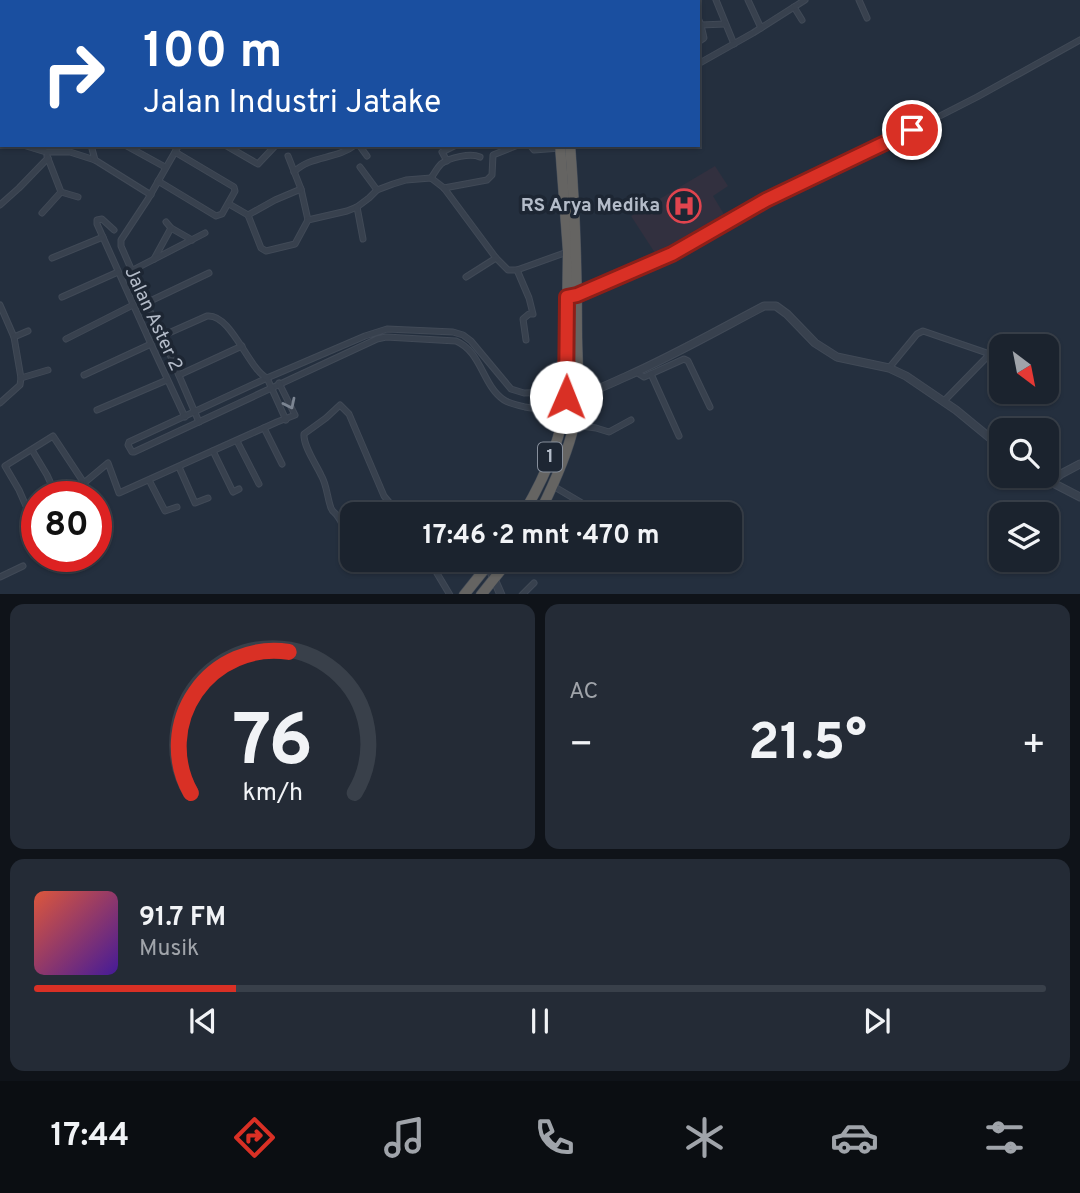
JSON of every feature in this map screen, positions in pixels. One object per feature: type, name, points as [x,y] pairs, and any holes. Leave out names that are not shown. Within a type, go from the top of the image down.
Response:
[{"type":"highway","name":"1","points":[[545,502],[574,425],[578,395],[564,147]]},
{"type":"highway","name":"1","points":[[530,502],[540,483],[565,410],[567,316],[572,296]]},
{"type":"highway","points":[[464,594],[482,572]]},
{"type":"highway","points":[[481,594],[500,572]]},
{"type":"street","points":[[716,0],[734,44]]},
{"type":"street","points":[[748,0],[761,28]]},
{"type":"street","points":[[700,63],[805,0]]},
{"type":"street","points":[[859,0],[867,18]]},
{"type":"street","points":[[794,7],[802,20]]},
{"type":"street","points":[[700,22],[704,38],[700,40]]},
{"type":"street","points":[[702,25],[725,24]]},
{"type":"street","points":[[572,296],[672,254],[766,200],[902,136],[1080,40]]},
{"type":"street","points":[[28,147],[47,155],[70,152],[95,159],[150,195]]},
{"type":"street","points":[[92,147],[95,159]]},
{"type":"street","points":[[129,147],[165,167]]},
{"type":"street","name":"Jalan Aster 2","points":[[177,147],[121,240],[122,251],[199,422]]},
{"type":"street","points":[[228,147],[258,164],[274,147]]},
{"type":"street","points":[[294,172],[310,162],[341,154],[353,147]]},
{"type":"street","points":[[359,147],[367,156]]},
{"type":"street","points":[[447,161],[442,152],[452,147]]},
{"type":"street","points":[[444,188],[487,180],[492,175],[493,155],[514,147]]},
{"type":"street","points":[[532,147],[534,150],[556,147]]},
{"type":"street","points":[[158,181],[216,216],[222,214],[229,204],[234,187],[175,152]]},
{"type":"street","points":[[47,155],[61,192]]},
{"type":"street","points":[[0,205],[19,188],[47,155]]},
{"type":"street","points":[[430,178],[441,164],[447,161],[475,155],[480,157]]},
{"type":"street","points":[[229,204],[248,215],[261,248],[266,251],[295,244],[308,220],[301,189],[288,156]]},
{"type":"street","points":[[360,167],[377,190]]},
{"type":"street","points":[[308,220],[357,207],[377,190],[406,180],[430,178],[444,188],[508,270],[517,270],[572,251]]},
{"type":"street","points":[[248,215],[301,189]]},
{"type":"street","points":[[61,192],[78,197]]},
{"type":"street","points":[[42,213],[61,192]]},
{"type":"street","points":[[357,207],[363,239]]},
{"type":"street","points":[[114,230],[99,218],[96,222],[185,416]]},
{"type":"street","points":[[166,222],[192,240]]},
{"type":"street","points":[[154,260],[171,228]]},
{"type":"street","points":[[131,271],[205,233]]},
{"type":"street","points":[[52,258],[103,237]]},
{"type":"street","points":[[466,277],[496,258]]},
{"type":"street","points":[[517,270],[533,314],[523,319],[526,340]]},
{"type":"street","points":[[62,297],[118,272]]},
{"type":"street","points":[[146,303],[209,274]]},
{"type":"street","points":[[0,305],[13,337],[21,378],[20,385],[0,403]]},
{"type":"street","points":[[66,339],[133,305]]},
{"type":"street","points":[[566,395],[551,406],[539,409],[506,402],[495,392],[468,347],[462,343],[386,337],[355,348],[132,452],[128,445],[129,442],[267,378],[387,329],[453,332],[463,335],[511,389],[524,393],[578,395],[603,387],[686,349],[764,306],[771,305],[787,314],[815,344],[837,357],[889,368],[906,376],[944,401],[989,437]]},
{"type":"street","points":[[162,336],[212,315],[216,317],[242,346],[259,375],[258,383],[262,391]]},
{"type":"street","points":[[386,337],[387,329]]},
{"type":"street","points":[[13,337],[28,331]]},
{"type":"street","points":[[889,368],[917,334],[923,331],[986,353],[986,358],[944,401]]},
{"type":"street","points":[[84,374],[150,344]]},
{"type":"street","points":[[179,375],[242,346]]},
{"type":"street","points":[[636,372],[642,377],[682,359],[686,360],[709,407]]},
{"type":"street","points":[[21,378],[48,370]]},
{"type":"street","points":[[651,374],[679,436]]},
{"type":"street","points":[[259,375],[267,378]]},
{"type":"street","points":[[267,378],[286,420]]},
{"type":"street","points":[[97,410],[167,380]]},
{"type":"street","points":[[86,481],[108,463],[119,493],[286,420],[295,415],[279,383]]},
{"type":"street","points":[[539,409],[540,393]]},
{"type":"street","points":[[340,521],[331,509],[320,472],[314,465],[304,434],[340,405],[349,414],[387,502]]},
{"type":"street","points":[[574,425],[609,432],[631,420]]},
{"type":"street","points":[[264,428],[282,464]]},
{"type":"street","points":[[5,466],[53,436],[83,481]]},
{"type":"street","points":[[237,441],[259,484]]},
{"type":"street","points":[[32,450],[50,481]]},
{"type":"street","points":[[213,451],[233,492],[239,489]]},
{"type":"street","points":[[0,459],[21,495]]},
{"type":"street","points":[[1059,476],[1080,464]]},
{"type":"street","points":[[179,467],[195,503],[208,498]]},
{"type":"street","points":[[149,480],[165,511],[177,507]]},
{"type":"street","points":[[553,486],[580,502]]},
{"type":"street","points":[[1059,486],[1080,497]]},
{"type":"street","points":[[0,577],[21,567]]},
{"type":"street","points":[[436,572],[450,594]]},
{"type":"street","points":[[493,572],[501,594]]},
{"type":"street","points":[[522,594],[534,583]]},
{"type":"shaded area","name":"RS Arya Medika","points":[[715,166],[728,186],[713,196],[725,216],[685,240],[655,253],[631,216]]},
{"type":"place","name":"RS Arya Medika","points":[[684,206]]},
{"type":"route","points":[[566,397],[567,297],[672,254],[766,200],[912,130]]}]
